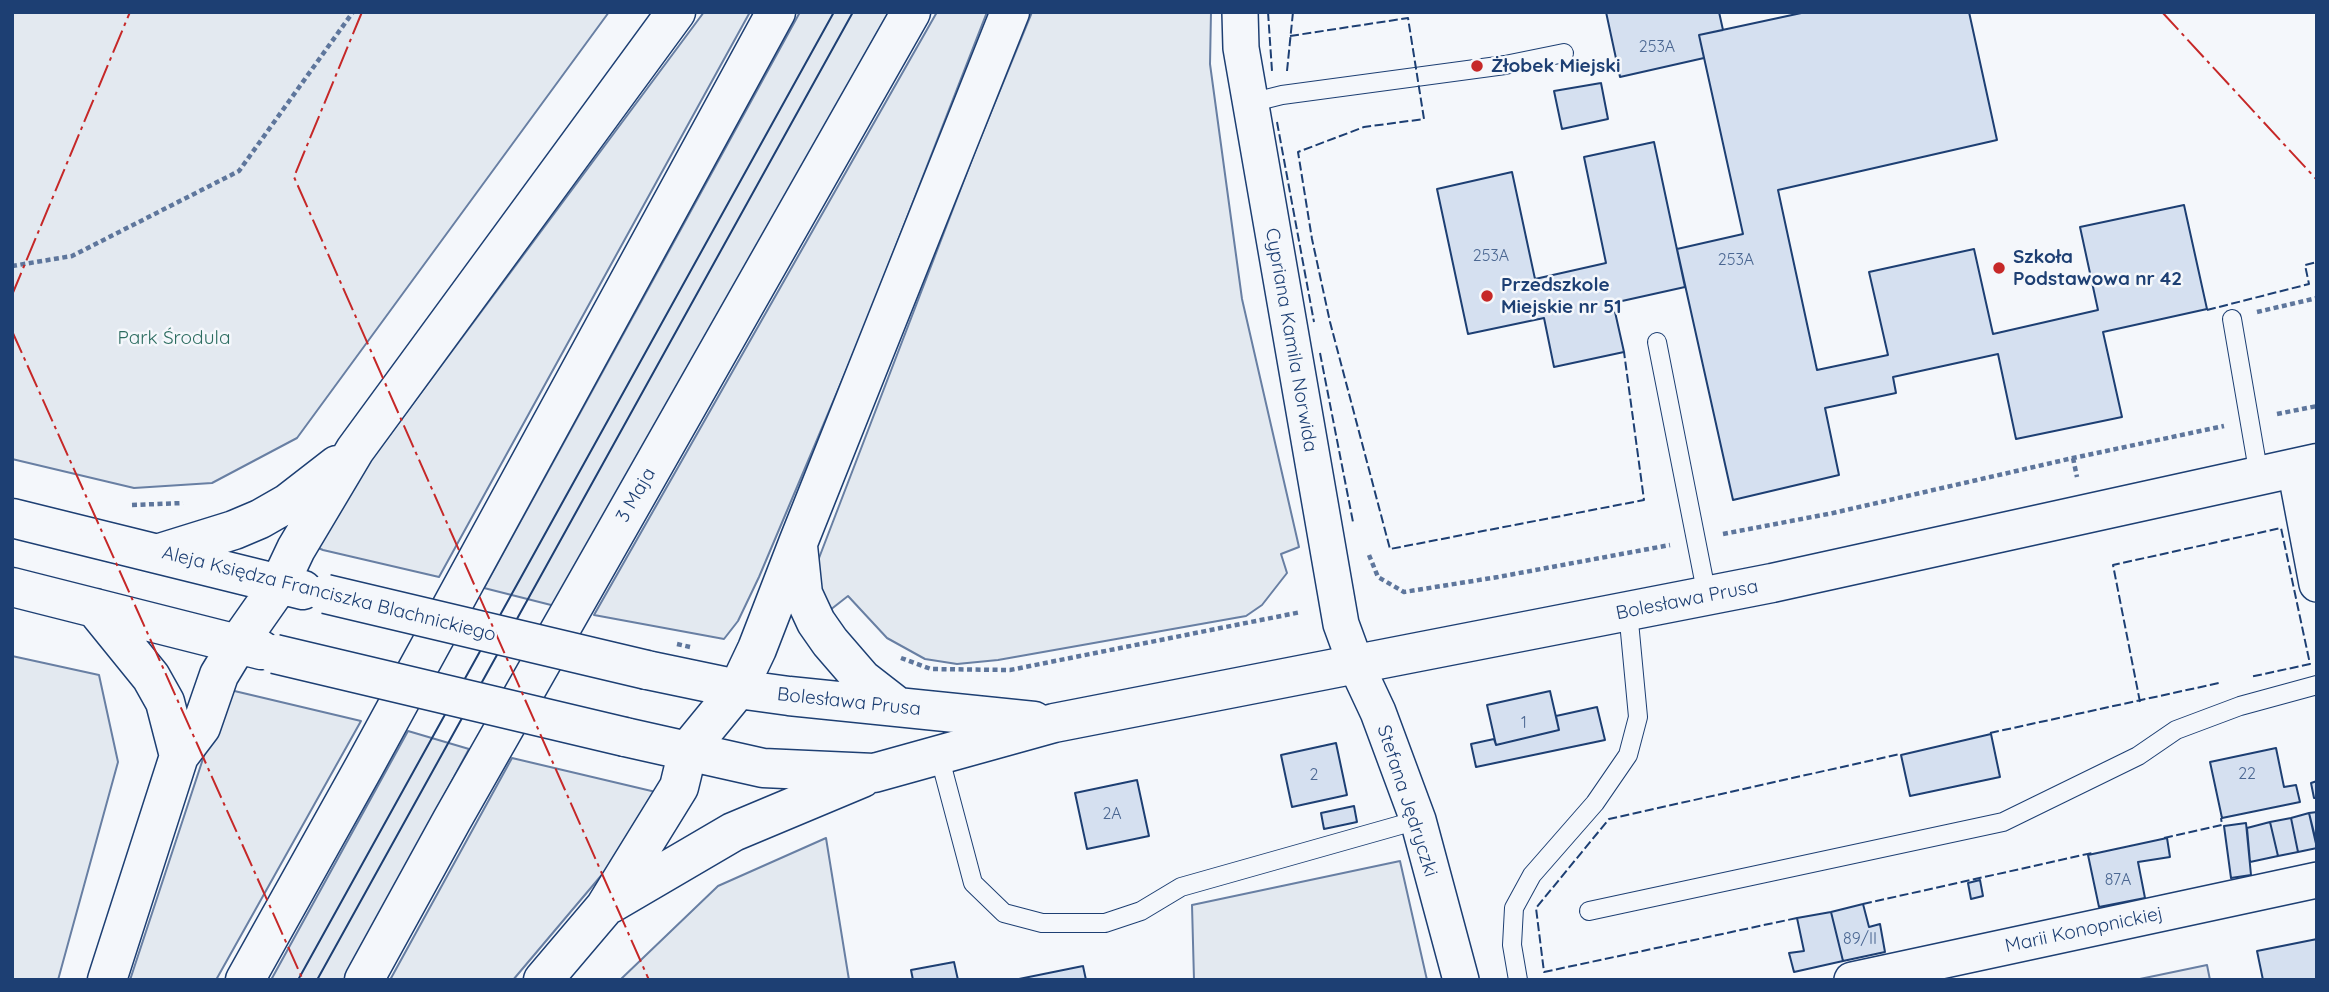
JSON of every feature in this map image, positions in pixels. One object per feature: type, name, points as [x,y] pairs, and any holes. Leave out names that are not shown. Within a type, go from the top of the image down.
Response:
[{"type":"main road","points":[[107,980],[179,756],[201,727],[219,675],[279,585],[296,549],[355,450],[676,12]]},
{"type":"main road","points":[[245,980],[776,12]]},
{"type":"main road","name":"3 Maja","points":[[364,980],[452,820],[911,12]]},
{"type":"main road","points":[[543,980],[605,907],[679,787],[688,750],[738,689],[757,649],[1010,12]]},
{"type":"main road","points":[[160,553],[260,519],[291,501],[355,450]]},
{"type":"main road","name":"Bolesława Prusa","points":[[239,642],[275,654],[763,768],[874,773],[1054,723],[1707,596],[2306,465]]},
{"type":"main road","name":"Aleja Księdza Franciszka Blachnickiego","points":[[12,518],[279,585],[646,670]]},
{"type":"main road","points":[[797,543],[803,594],[816,622],[862,679],[898,707]]},
{"type":"main road","points":[[12,587],[239,642]]},
{"type":"main road","points":[[95,608],[151,677],[165,702],[179,756]]},
{"type":"main road","name":"Bolesława Prusa","points":[[646,670],[738,689],[1054,723]]},
{"type":"main road","points":[[605,907],[733,832],[874,773]]},
{"type":"street","name":"Cypriana Kamila Norwida","points":[[1240,12],[1241,48],[1327,554],[1341,624],[1356,665]]},
{"type":"street","points":[[2306,465],[2317,584]]},
{"type":"street","name":"Stefana Jędryczki","points":[[1356,665],[1378,712],[1418,820],[1461,980]]},
{"type":"street","name":"Marii Konopnickiej","points":[[1852,980],[2317,880]]},
{"type":"lane","points":[[1250,103],[1282,95],[1505,65],[1564,53]]},
{"type":"lane","points":[[2232,319],[2259,476]]},
{"type":"lane","points":[[1657,342],[1698,539],[1707,596]]},
{"type":"lane","points":[[1518,980],[1512,945],[1514,908],[1532,875],[1595,803],[1628,755],[1638,717],[1628,611]]},
{"type":"lane","points":[[1589,911],[2003,822],[2138,756],[2176,730],[2240,706],[2317,685]]},
{"type":"lane","points":[[939,755],[973,883],[1004,914],[1042,923],[1105,922],[1141,911],[1181,887],[1418,820]]},
{"type":"path","points":[[12,266],[72,256],[239,171],[353,12]]},
{"type":"path","points":[[2286,305],[2317,298]]},
{"type":"path","points":[[1327,554],[1365,545],[1378,577],[1404,592],[1498,577],[1833,513],[2317,406]]},
{"type":"path","points":[[127,504],[152,505],[191,501]]},
{"type":"path","points":[[896,656],[931,669],[1010,670],[1302,612],[1300,599]]},
{"type":"green space","name":"Park Środula","points":[[12,12],[609,12],[297,438],[212,483],[134,488],[12,459]]},
{"type":"green space","points":[[704,12],[750,12],[439,577],[316,547],[325,522]]},
{"type":"green space","points":[[800,12],[889,12],[555,606],[484,588]]},
{"type":"green space","points":[[937,12],[987,12],[860,338],[738,621],[724,639],[594,615]]},
{"type":"green space","points":[[1032,12],[1211,12],[1210,64],[1242,299],[1299,547],[1281,554],[1287,573],[1262,605],[1246,616],[998,660],[957,664],[925,659],[887,638],[848,596],[825,614],[817,579],[819,558],[976,149]]},
{"type":"green space","points":[[12,656],[99,675],[118,762],[58,980],[12,980]]},
{"type":"green space","points":[[226,689],[361,721],[216,980],[130,980]]},
{"type":"green space","points":[[408,731],[469,749],[345,980],[271,980]]},
{"type":"green space","points":[[512,758],[660,793],[649,819],[513,980],[390,980]]},
{"type":"green space","points":[[826,838],[849,980],[620,980],[718,886]]},
{"type":"green space","points":[[1400,861],[1427,980],[1194,980],[1192,905]]},
{"type":"shaded area","points":[[2207,965],[2210,980],[2135,980]]},
{"type":"building","points":[[1606,12],[1719,12],[1723,30],[1699,35],[1704,58],[1620,77]]},
{"type":"building","points":[[1806,12],[1969,12],[1997,140],[1778,190],[1817,370],[1888,355],[1869,272],[1974,249],[1993,334],[2098,310],[2080,227],[2184,205],[2207,309],[2103,332],[2122,417],[2016,439],[1998,354],[1893,377],[1896,393],[1825,408],[1839,475],[1733,500],[1677,249],[1743,234],[1699,35]]},
{"type":"building","points":[[1601,83],[1608,119],[1562,129],[1554,91]]},
{"type":"building","points":[[1654,142],[1685,287],[1613,303],[1624,352],[1554,367],[1544,318],[1468,334],[1437,189],[1512,172],[1535,279],[1606,263],[1584,157]]},
{"type":"building","points":[[1550,691],[1559,730],[1496,745],[1487,705]]},
{"type":"building","points":[[1597,707],[1605,740],[1476,767],[1471,744],[1494,739],[1496,745],[1559,730],[1556,716]]},
{"type":"building","points":[[1991,734],[2000,777],[1910,796],[1901,755]]},
{"type":"building","points":[[1336,743],[1347,795],[1292,807],[1281,755]]},
{"type":"building","points":[[2276,748],[2284,787],[2296,785],[2300,802],[2222,818],[2210,762]]},
{"type":"building","points":[[1137,780],[1149,836],[1087,849],[1075,793]]},
{"type":"building","points":[[2317,781],[2317,798],[2314,798],[2311,783]]},
{"type":"building","points":[[1354,806],[1357,822],[1324,829],[1321,813]]},
{"type":"building","points":[[2317,812],[2317,845],[2309,813]]},
{"type":"building","points":[[2309,813],[2317,848],[2298,852],[2291,818]]},
{"type":"building","points":[[2291,818],[2298,852],[2278,856],[2270,822]]},
{"type":"building","points":[[2270,822],[2278,856],[2250,862],[2247,828]]},
{"type":"building","points":[[2246,823],[2251,875],[2231,878],[2224,826]]},
{"type":"building","points":[[2167,838],[2170,857],[2138,862],[2145,898],[2099,907],[2088,855]]},
{"type":"building","points":[[1980,880],[1983,896],[1971,899],[1968,883]]},
{"type":"building","points":[[1863,904],[1869,927],[1880,924],[1885,952],[1843,961],[1831,912]]},
{"type":"building","points":[[1831,912],[1843,961],[1794,972],[1789,953],[1804,951],[1797,918]]},
{"type":"building","points":[[2317,939],[2317,980],[2263,980],[2257,951]]},
{"type":"building","points":[[954,962],[958,980],[913,980],[911,970]]},
{"type":"building","points":[[1083,966],[1086,980],[1014,980]]},
{"type":"tram line","points":[[298,980],[834,12]]},
{"type":"tram line","points":[[317,980],[853,12]]},
{"type":"fence","points":[[1268,12],[1272,71]]},
{"type":"fence","points":[[1287,71],[1293,12]]},
{"type":"fence","points":[[1290,36],[1408,18],[1424,119],[1364,127],[1298,152],[1312,239],[1330,322],[1390,549],[1644,500],[1624,352]]},
{"type":"fence","points":[[1277,122],[1314,322]]},
{"type":"fence","points":[[2207,310],[2309,284],[2305,265],[2317,262]]},
{"type":"fence","points":[[1320,353],[1353,522]]},
{"type":"fence","points":[[2140,702],[2113,565],[2281,528],[2310,664],[2250,677]]},
{"type":"fence","points":[[1990,733],[2219,683]]},
{"type":"fence","points":[[1797,918],[1544,972],[1536,908],[1609,819],[1900,754]]},
{"type":"fence","points":[[2164,838],[2222,825],[2221,818]]},
{"type":"fence","points":[[1863,904],[2092,853]]},
{"type":"power","points":[[12,295],[130,12]]},
{"type":"power","points":[[362,12],[294,177],[649,980]]},
{"type":"power","points":[[2162,12],[2317,180]]},
{"type":"power","points":[[12,331],[303,980]]},
{"type":"place","name":"Żłobek Miejski","points":[[1477,66]]},
{"type":"place","name":"Szkoła Podstawowa nr 42","points":[[1999,268]]},
{"type":"place","name":"Przedszkole Miejskie nr 51","points":[[1487,296]]}]
